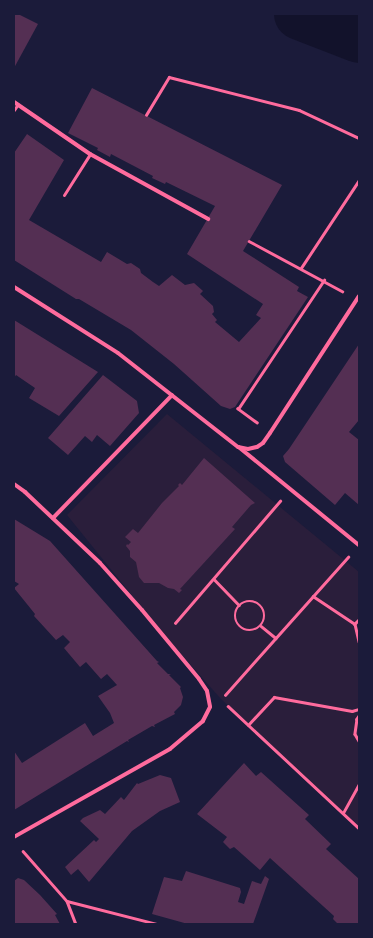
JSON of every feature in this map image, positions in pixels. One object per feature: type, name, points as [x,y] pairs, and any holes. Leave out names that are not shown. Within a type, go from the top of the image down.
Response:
[{"type":"street","points":[[16,103],[90,154],[208,219]]},
{"type":"street","points":[[14,287],[118,353],[359,544]]},
{"type":"street","points":[[238,447],[248,450],[263,442],[358,299]]},
{"type":"street","points":[[53,518],[172,395]]},
{"type":"street","points":[[14,484],[25,492],[100,563],[164,635],[207,691],[210,707],[203,721],[170,749],[14,837]]},
{"type":"lane","points":[[14,110],[16,103]]},
{"type":"lane","points":[[64,195],[90,154]]},
{"type":"path","points":[[146,114],[169,77],[299,110],[359,138]]},
{"type":"path","points":[[301,268],[359,180]]},
{"type":"path","points":[[249,240],[358,299]]},
{"type":"path","points":[[270,433],[238,409],[324,280]]},
{"type":"path","points":[[164,635],[214,579],[290,489]]},
{"type":"path","points":[[199,679],[221,700],[359,544]]},
{"type":"path","points":[[214,579],[239,605]]},
{"type":"path","points":[[313,596],[355,624],[359,642]]},
{"type":"path","points":[[250,600],[257,602],[262,606],[265,618],[261,626],[253,631],[241,628],[235,617],[236,610],[239,605],[250,600]]},
{"type":"path","points":[[355,624],[359,620]]},
{"type":"path","points":[[261,626],[276,638]]},
{"type":"path","points":[[248,725],[274,697],[352,711],[359,709]]},
{"type":"path","points":[[226,705],[359,828]]},
{"type":"path","points":[[359,716],[356,719],[355,734],[359,741]]},
{"type":"path","points":[[343,813],[359,784]]},
{"type":"path","points":[[19,847],[67,901],[76,924]]},
{"type":"path","points":[[67,901],[157,924]]},
{"type":"shaded area","points":[[167,414],[359,572],[359,828],[221,699],[164,635],[67,515]]},
{"type":"building","points":[[14,14],[18,14],[38,24],[14,68]]},
{"type":"building","points":[[92,88],[282,185],[243,251],[299,287],[297,291],[308,297],[235,407],[230,409],[221,406],[174,364],[131,330],[79,299],[76,299],[14,260],[14,153],[27,134],[64,160],[29,220],[101,262],[107,252],[127,264],[131,263],[140,269],[141,273],[159,286],[172,275],[185,285],[194,283],[203,291],[200,294],[213,306],[214,312],[212,314],[217,320],[215,322],[239,342],[261,318],[256,315],[263,304],[187,254],[215,206],[166,182],[165,184],[152,178],[153,176],[111,154],[110,157],[97,150],[98,148],[68,133]]},
{"type":"building","points":[[14,320],[98,372],[59,416],[29,398],[35,388],[16,375],[14,378]]},
{"type":"building","points":[[359,344],[359,420],[349,432],[359,440],[359,505],[345,493],[335,505],[285,462],[283,456]]},
{"type":"building","points":[[103,375],[137,401],[139,413],[110,446],[97,435],[92,442],[85,436],[68,455],[48,438]]},
{"type":"building","points":[[204,458],[255,503],[251,505],[232,527],[235,529],[180,589],[182,590],[179,593],[174,589],[168,588],[159,583],[144,583],[139,577],[136,562],[130,557],[130,551],[126,546],[131,542],[125,537],[133,529],[138,533],[162,503],[179,486],[178,485],[180,483],[182,485]]},
{"type":"building","points":[[14,519],[50,541],[159,662],[157,663],[168,674],[171,674],[169,675],[181,687],[183,697],[181,705],[174,712],[175,714],[154,725],[155,727],[152,726],[128,740],[129,742],[127,741],[14,810],[14,751],[22,763],[85,723],[93,736],[114,723],[110,713],[98,696],[117,685],[107,674],[101,679],[86,662],[80,667],[64,648],[70,642],[63,635],[56,640],[34,616],[35,614],[14,588],[19,584],[14,581]]},
{"type":"building","points":[[244,763],[256,776],[261,772],[309,815],[305,819],[331,844],[326,849],[359,879],[359,924],[338,924],[333,919],[334,916],[270,858],[260,870],[234,847],[230,849],[223,842],[227,837],[197,814]]},
{"type":"building","points":[[160,775],[171,778],[180,802],[160,811],[132,831],[89,882],[78,869],[71,875],[65,867],[94,840],[96,842],[99,839],[80,821],[100,810],[105,814],[121,797],[124,800],[137,783],[138,784]]},
{"type":"building","points":[[186,871],[240,888],[241,892],[238,902],[244,904],[252,881],[261,884],[265,876],[269,879],[253,924],[188,924],[152,914],[164,877],[182,881]]},
{"type":"building","points":[[18,878],[24,880],[40,895],[57,914],[55,915],[60,924],[14,924],[14,881]]},
{"type":"waterway","points":[[300,14],[359,37]]}]
